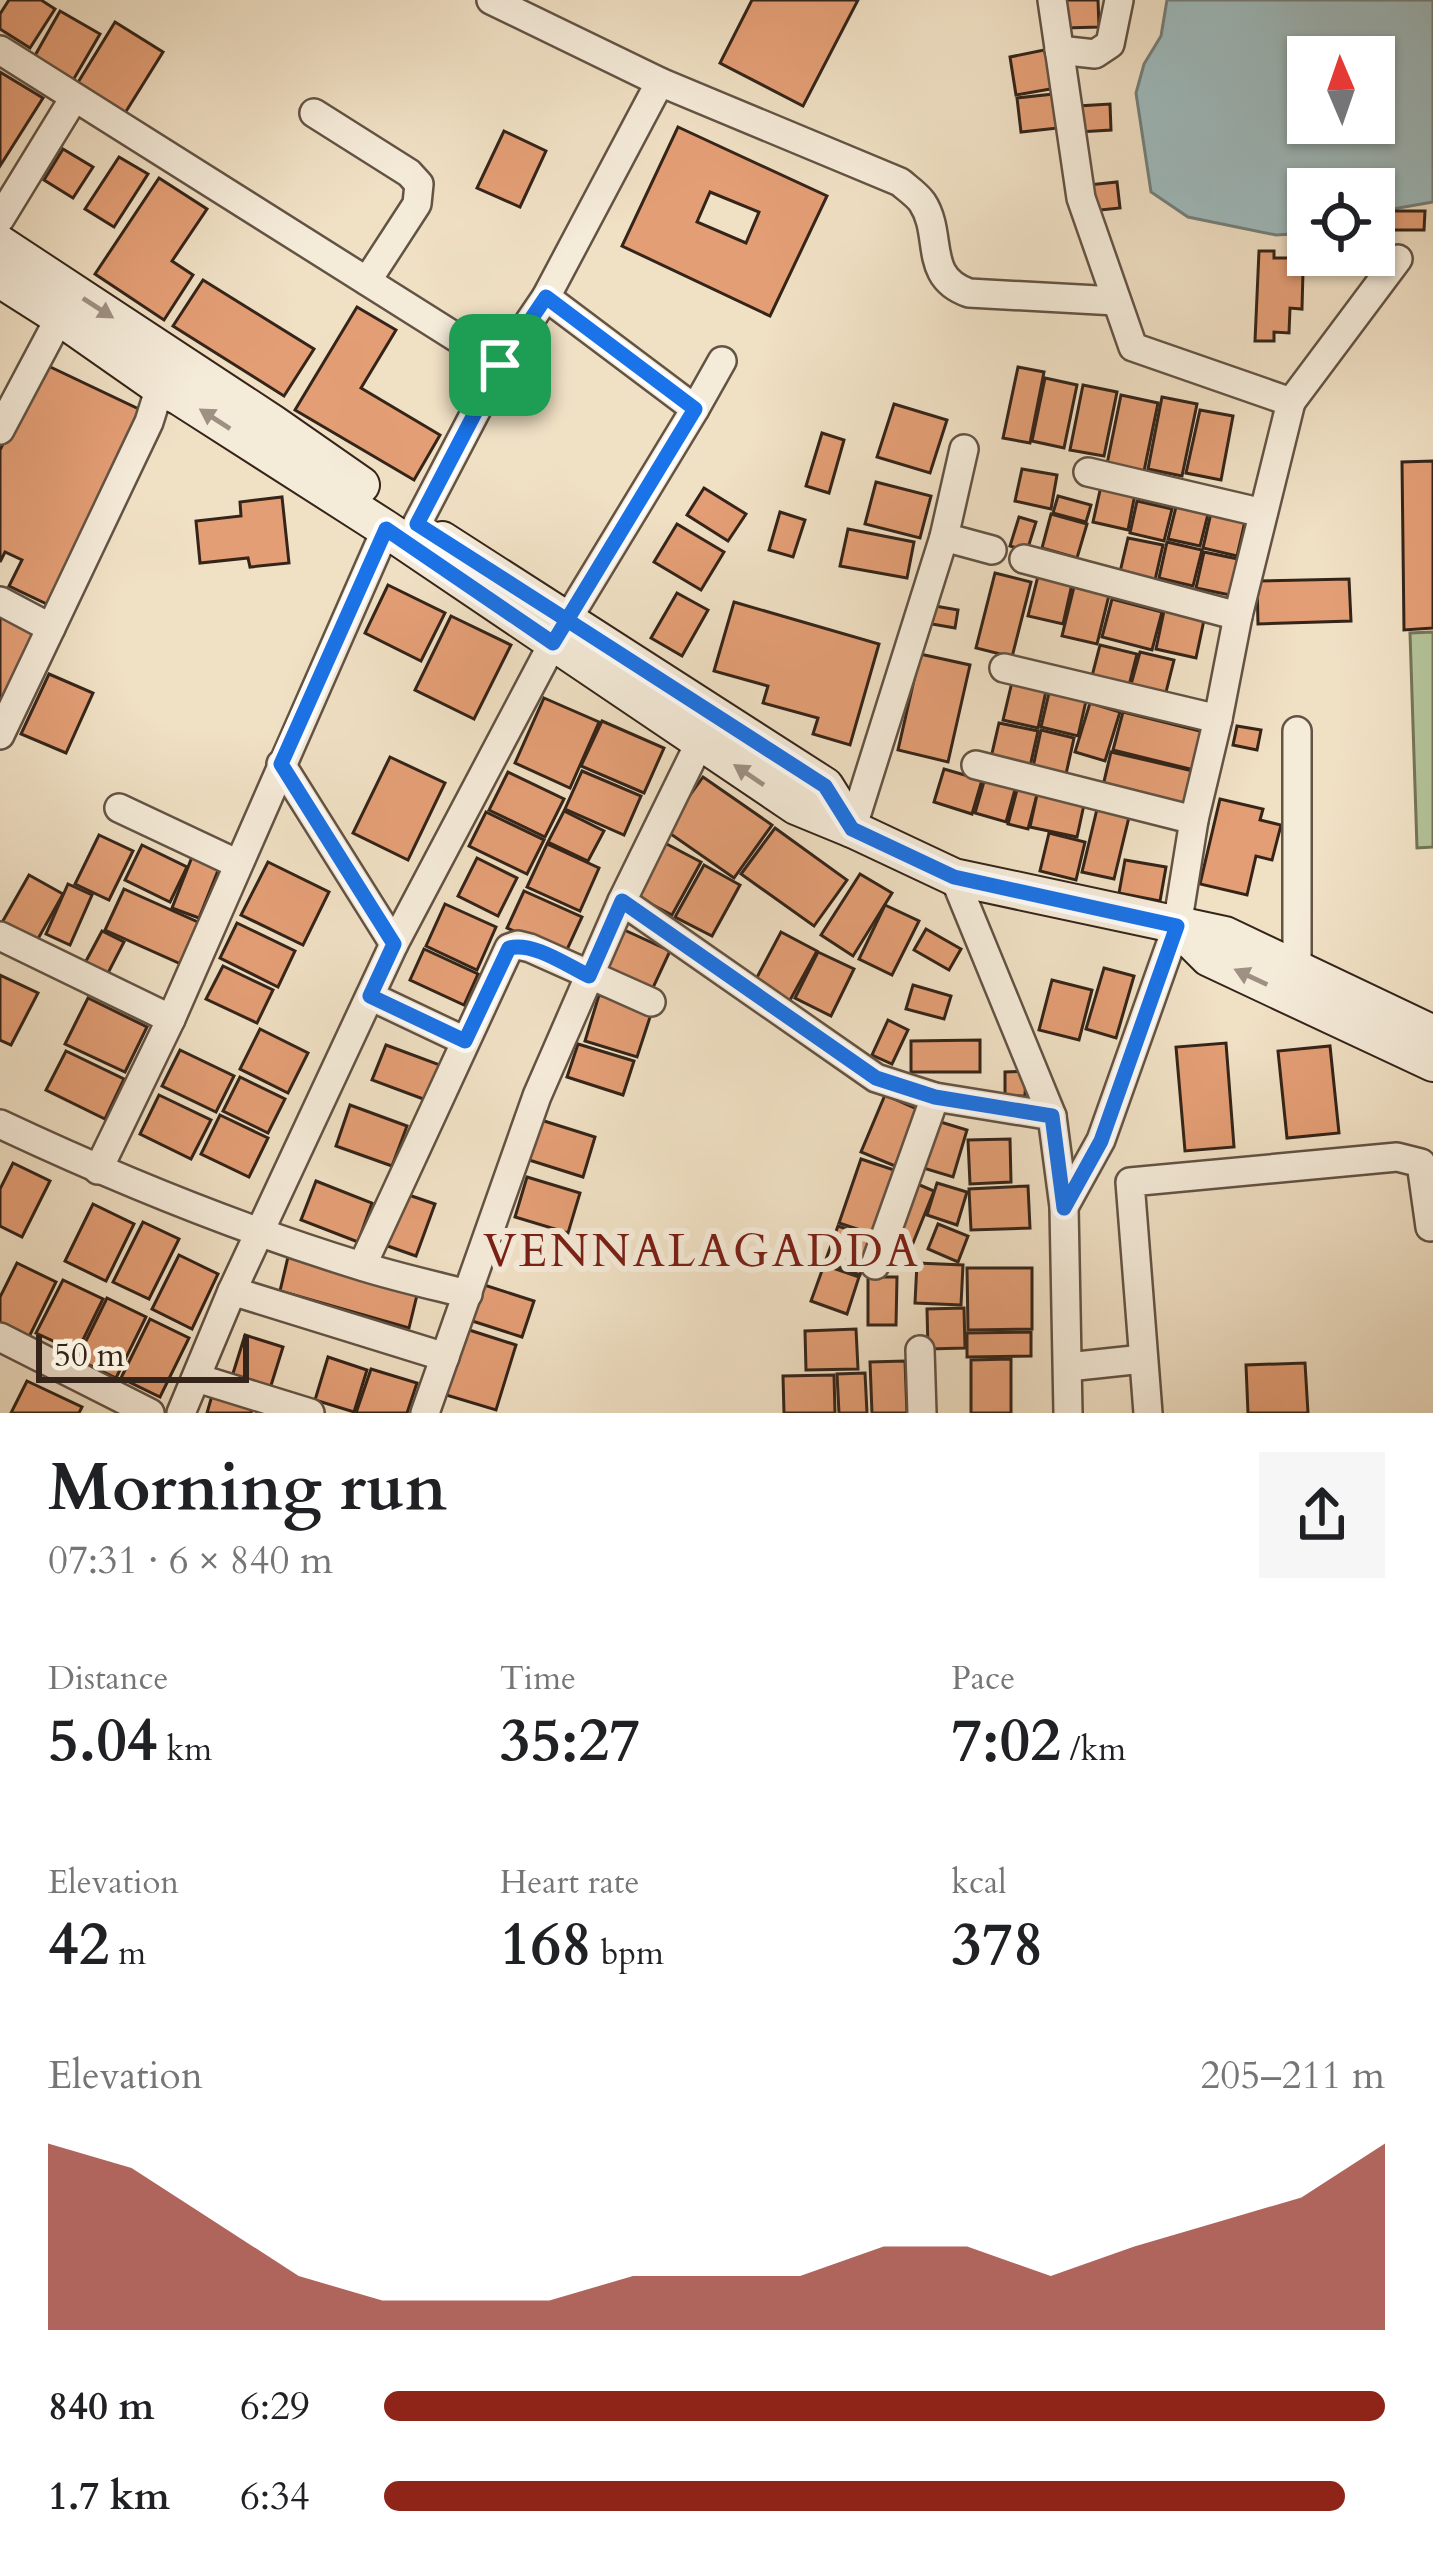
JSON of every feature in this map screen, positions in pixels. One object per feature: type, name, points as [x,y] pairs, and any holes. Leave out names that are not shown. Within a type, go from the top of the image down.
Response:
[{"type":"main road","points":[[0,244],[272,423],[402,526]]},
{"type":"main road","points":[[0,279],[160,387],[402,526],[560,631],[825,786],[852,829]]},
{"type":"main road","points":[[560,631],[700,742],[796,806],[954,877],[1225,934],[1433,1034]]},
{"type":"main road","points":[[1177,926],[1209,958],[1433,1063]]},
{"type":"street","points":[[490,0],[660,82],[900,182],[922,202],[941,274],[952,287],[968,292],[1117,301]]},
{"type":"street","points":[[1052,0],[1081,197],[1132,347],[1291,402]]},
{"type":"street","points":[[1059,50],[1095,54],[1110,44],[1119,0]]},
{"type":"street","points":[[0,50],[500,365]]},
{"type":"street","points":[[98,1170],[171,1019],[281,764],[402,526],[546,297],[660,82]]},
{"type":"street","points":[[0,219],[74,98]]},
{"type":"street","points":[[314,113],[419,184],[417,204],[367,281]]},
{"type":"street","points":[[1064,1208],[1101,1141],[1177,926],[1194,820],[1238,616],[1291,402],[1398,259]]},
{"type":"street","points":[[546,297],[695,409]]},
{"type":"street","points":[[0,430],[60,317]]},
{"type":"street","points":[[181,1413],[259,1231],[394,944],[560,631],[722,361]]},
{"type":"street","points":[[0,735],[148,422],[160,387]]},
{"type":"street","points":[[852,829],[944,537],[964,449]]},
{"type":"street","points":[[1088,472],[1263,513]]},
{"type":"street","points":[[944,537],[992,550]]},
{"type":"street","points":[[1024,559],[1238,616]]},
{"type":"street","points":[[0,601],[51,628]]},
{"type":"street","points":[[1004,668],[1219,718]]},
{"type":"street","points":[[1297,731],[1297,969]]},
{"type":"street","points":[[425,1413],[537,1096],[622,901],[700,742]]},
{"type":"street","points":[[281,764],[394,944]]},
{"type":"street","points":[[976,765],[1194,820]]},
{"type":"street","points":[[119,808],[238,864]]},
{"type":"street","points":[[954,877],[1052,1116],[1064,1208],[1069,1413]]},
{"type":"street","points":[[622,901],[876,1078],[935,1097],[1052,1116]]},
{"type":"street","points":[[0,936],[171,1019]]},
{"type":"street","points":[[362,1266],[509,948],[530,948],[651,1002]]},
{"type":"street","points":[[370,996],[465,1041]]},
{"type":"street","points":[[875,1265],[935,1097]]},
{"type":"street","points":[[0,1124],[98,1170],[259,1231],[362,1266],[468,1294]]},
{"type":"street","points":[[1148,1413],[1130,1182],[1397,1156],[1420,1163],[1430,1227]]},
{"type":"street","points":[[232,1291],[446,1358]]},
{"type":"street","points":[[0,1370],[7,1340],[151,1413]]},
{"type":"street","points":[[920,1350],[922,1413]]},
{"type":"street","points":[[1068,1367],[1143,1358]]},
{"type":"street","points":[[196,1378],[310,1413]]},
{"type":"green space","points":[[1433,632],[1433,847],[1417,848],[1410,633]]},
{"type":"water","points":[[1167,0],[1433,0],[1433,202],[1395,209],[1395,168],[1287,168],[1287,234],[1188,217],[1151,192],[1136,93],[1144,64],[1161,36]]},
{"type":"building","points":[[9,0],[41,0],[55,9],[30,48],[0,29],[0,14]]},
{"type":"building","points":[[752,0],[858,0],[803,106],[720,63]]},
{"type":"building","points":[[1064,0],[1098,0],[1099,27],[1065,28]]},
{"type":"building","points":[[60,11],[100,34],[72,82],[33,59]]},
{"type":"building","points":[[115,22],[163,52],[125,113],[77,84]]},
{"type":"building","points":[[1049,49],[1056,88],[1016,95],[1010,57]]},
{"type":"building","points":[[0,72],[43,98],[0,166]]},
{"type":"building","points":[[1054,94],[1058,128],[1021,132],[1017,98]]},
{"type":"building","points":[[1110,104],[1111,130],[1079,132],[1078,106]]},
{"type":"building","points":[[678,127],[827,196],[770,316],[622,246]],"holes":[[[710,192],[759,212],[746,243],[697,222]]]},
{"type":"building","points":[[504,131],[546,151],[520,207],[477,188]]},
{"type":"building","points":[[63,149],[93,167],[73,198],[44,180]]},
{"type":"building","points":[[119,157],[148,174],[114,227],[85,209]]},
{"type":"building","points":[[159,178],[207,209],[172,261],[193,275],[164,320],[95,274]]},
{"type":"building","points":[[1117,182],[1120,208],[1090,211],[1088,185]]},
{"type":"building","points":[[1395,211],[1425,211],[1424,230],[1395,230]]},
{"type":"building","points":[[1259,251],[1274,251],[1274,258],[1287,258],[1287,276],[1303,276],[1302,309],[1290,308],[1289,333],[1274,332],[1274,341],[1255,341]]},
{"type":"building","points":[[203,280],[314,349],[284,396],[173,326]]},
{"type":"building","points":[[357,307],[396,330],[361,388],[440,435],[414,480],[295,410]]},
{"type":"building","points":[[42,363],[145,412],[51,606],[9,586],[22,560],[5,552],[0,562],[0,450]]},
{"type":"building","points":[[1018,367],[1044,372],[1030,443],[1003,438]]},
{"type":"building","points":[[1045,378],[1077,385],[1064,448],[1032,441]]},
{"type":"building","points":[[1083,385],[1117,392],[1104,456],[1070,450]]},
{"type":"building","points":[[1121,395],[1158,403],[1144,471],[1107,464]]},
{"type":"building","points":[[1162,397],[1197,404],[1182,476],[1148,469]]},
{"type":"building","points":[[894,404],[947,420],[930,473],[877,457]]},
{"type":"building","points":[[1200,410],[1233,416],[1221,480],[1186,473]]},
{"type":"building","points":[[822,433],[844,440],[829,493],[806,486]]},
{"type":"building","points":[[1433,461],[1433,628],[1404,630],[1402,462]]},
{"type":"building","points":[[1022,469],[1057,475],[1051,509],[1015,501]]},
{"type":"building","points":[[876,482],[931,496],[920,538],[865,524]]},
{"type":"building","points":[[1101,486],[1135,494],[1128,530],[1093,522]]},
{"type":"building","points":[[704,488],[746,514],[728,541],[687,515]]},
{"type":"building","points":[[1058,496],[1091,505],[1086,522],[1053,513]]},
{"type":"building","points":[[282,497],[289,563],[250,567],[248,558],[200,563],[196,521],[241,516],[240,502]]},
{"type":"building","points":[[1137,501],[1172,509],[1164,541],[1130,533]]},
{"type":"building","points":[[1176,507],[1208,514],[1200,546],[1168,539]]},
{"type":"building","points":[[780,512],[805,520],[793,557],[769,550]]},
{"type":"building","points":[[1211,513],[1245,521],[1237,556],[1203,548]]},
{"type":"building","points":[[1051,514],[1087,524],[1077,558],[1042,548]]},
{"type":"building","points":[[1019,517],[1036,522],[1027,551],[1010,546]]},
{"type":"building","points":[[677,524],[724,552],[701,590],[654,562]]},
{"type":"building","points":[[848,529],[914,542],[907,578],[840,566]]},
{"type":"building","points":[[1128,538],[1163,545],[1155,580],[1120,572]]},
{"type":"building","points":[[1167,542],[1202,550],[1193,586],[1159,578]]},
{"type":"building","points":[[1204,552],[1238,559],[1230,595],[1196,588]]},
{"type":"building","points":[[995,573],[1031,582],[1012,657],[976,648]]},
{"type":"building","points":[[1038,576],[1072,584],[1063,624],[1028,616]]},
{"type":"building","points":[[1349,579],[1351,621],[1258,624],[1257,581]]},
{"type":"building","points":[[388,585],[445,613],[421,661],[365,633]]},
{"type":"building","points":[[1074,587],[1109,595],[1097,644],[1062,636]]},
{"type":"building","points":[[677,593],[708,610],[682,656],[651,638]]},
{"type":"building","points":[[1112,599],[1162,612],[1152,650],[1102,637]]},
{"type":"building","points":[[734,602],[879,644],[850,745],[813,734],[818,718],[763,703],[768,686],[714,671]]},
{"type":"building","points":[[935,606],[958,610],[955,628],[932,624]]},
{"type":"building","points":[[1164,611],[1204,620],[1196,658],[1156,649]]},
{"type":"building","points":[[0,612],[36,630],[0,704]]},
{"type":"building","points":[[451,616],[511,645],[474,719],[415,690]]},
{"type":"building","points":[[1100,645],[1137,654],[1127,693],[1090,684]]},
{"type":"building","points":[[1140,652],[1174,660],[1165,696],[1130,688]]},
{"type":"building","points":[[920,654],[970,665],[948,762],[898,750]]},
{"type":"building","points":[[49,674],[93,693],[66,753],[21,734]]},
{"type":"building","points":[[1012,682],[1046,691],[1038,728],[1003,720]]},
{"type":"building","points":[[1049,693],[1086,701],[1078,736],[1041,727]]},
{"type":"building","points":[[544,698],[599,722],[570,788],[515,763]]},
{"type":"building","points":[[1090,703],[1120,712],[1105,761],[1075,752]]},
{"type":"building","points":[[1123,712],[1204,732],[1194,770],[1113,750]]},
{"type":"building","points":[[602,721],[664,748],[644,793],[581,766]]},
{"type":"building","points":[[999,723],[1038,731],[1029,771],[990,762]]},
{"type":"building","points":[[1237,726],[1261,730],[1257,750],[1233,745]]},
{"type":"building","points":[[1041,730],[1074,738],[1066,774],[1033,767]]},
{"type":"building","points":[[1111,752],[1193,771],[1183,810],[1102,790]]},
{"type":"building","points":[[390,757],[445,783],[408,860],[353,833]]},
{"type":"building","points":[[944,769],[982,780],[972,814],[934,802]]},
{"type":"building","points":[[582,771],[641,796],[624,835],[565,809]]},
{"type":"building","points":[[508,772],[564,799],[545,837],[489,810]]},
{"type":"building","points":[[703,777],[772,825],[734,878],[665,830]]},
{"type":"building","points":[[985,778],[1016,786],[1006,822],[975,813]]},
{"type":"building","points":[[1018,786],[1038,791],[1028,829],[1008,824]]},
{"type":"building","points":[[1038,790],[1085,800],[1077,837],[1030,827]]},
{"type":"building","points":[[1220,799],[1263,809],[1260,820],[1281,825],[1272,860],[1256,856],[1247,895],[1200,884]]},
{"type":"building","points":[[1097,809],[1129,817],[1114,879],[1082,872]]},
{"type":"building","points":[[564,811],[604,831],[588,861],[548,842]]},
{"type":"building","points":[[486,812],[544,840],[527,874],[469,846]]},
{"type":"building","points":[[775,828],[847,880],[814,926],[741,874]]},
{"type":"building","points":[[1049,833],[1085,842],[1076,880],[1040,871]]},
{"type":"building","points":[[99,835],[133,851],[109,900],[75,884]]},
{"type":"building","points":[[661,841],[701,862],[672,915],[632,894]]},
{"type":"building","points":[[547,844],[599,868],[580,911],[527,887]]},
{"type":"building","points":[[142,845],[187,867],[170,902],[125,880]]},
{"type":"building","points":[[192,857],[219,868],[199,918],[172,908]]},
{"type":"building","points":[[477,858],[517,878],[498,916],[458,896]]},
{"type":"building","points":[[1125,860],[1166,867],[1160,901],[1119,893]]},
{"type":"building","points":[[268,862],[329,892],[303,945],[241,915]]},
{"type":"building","points":[[704,865],[740,885],[712,936],[675,917]]},
{"type":"building","points":[[860,874],[892,893],[853,956],[821,935]]},
{"type":"building","points":[[29,875],[63,894],[34,946],[0,926]]},
{"type":"building","points":[[68,884],[92,895],[70,945],[46,934]]},
{"type":"building","points":[[124,889],[200,923],[181,964],[105,930]]},
{"type":"building","points":[[524,891],[582,917],[565,954],[507,928]]},
{"type":"building","points":[[445,904],[496,927],[477,970],[426,946]]},
{"type":"building","points":[[885,905],[919,921],[892,975],[859,959]]},
{"type":"building","points":[[237,923],[295,951],[278,987],[220,958]]},
{"type":"building","points":[[620,928],[670,951],[651,992],[601,969]]},
{"type":"building","points":[[926,929],[961,949],[949,970],[914,950]]},
{"type":"building","points":[[102,931],[124,942],[107,975],[85,963]]},
{"type":"building","points":[[781,932],[817,951],[789,1002],[754,983]]},
{"type":"building","points":[[424,949],[478,974],[464,1005],[410,980]]},
{"type":"building","points":[[818,952],[854,969],[831,1016],[795,998]]},
{"type":"building","points":[[223,966],[273,990],[257,1023],[206,999]]},
{"type":"building","points":[[1104,968],[1134,976],[1116,1038],[1086,1029]]},
{"type":"building","points":[[0,975],[38,993],[11,1045],[0,1040]]},
{"type":"building","points":[[1052,980],[1092,990],[1079,1040],[1039,1030]]},
{"type":"building","points":[[913,985],[951,996],[944,1019],[906,1009]]},
{"type":"building","points":[[599,995],[652,1011],[637,1057],[585,1041]]},
{"type":"building","points":[[88,998],[147,1027],[125,1072],[65,1044]]},
{"type":"building","points":[[888,1020],[908,1030],[892,1064],[872,1055]]},
{"type":"building","points":[[260,1029],[308,1053],[288,1093],[240,1069]]},
{"type":"building","points":[[980,1040],[980,1072],[911,1072],[911,1041]]},
{"type":"building","points":[[1226,1043],[1234,1147],[1185,1151],[1176,1047]]},
{"type":"building","points":[[578,1044],[634,1061],[623,1095],[567,1077]]},
{"type":"building","points":[[386,1045],[440,1065],[426,1100],[372,1080]]},
{"type":"building","points":[[1330,1046],[1339,1133],[1287,1138],[1278,1051]]},
{"type":"building","points":[[180,1050],[234,1076],[216,1112],[162,1086]]},
{"type":"building","points":[[66,1051],[124,1079],[105,1119],[46,1090]]},
{"type":"building","points":[[1026,1071],[1025,1096],[1005,1096],[1005,1072]]},
{"type":"building","points":[[240,1077],[285,1099],[268,1133],[223,1111]]},
{"type":"building","points":[[159,1095],[211,1120],[191,1159],[140,1134]]},
{"type":"building","points":[[885,1095],[919,1110],[895,1166],[861,1152]]},
{"type":"building","points":[[350,1105],[407,1126],[392,1166],[336,1146]]},
{"type":"building","points":[[220,1115],[268,1138],[249,1177],[201,1154]]},
{"type":"building","points":[[541,1120],[595,1137],[583,1177],[529,1160]]},
{"type":"building","points":[[934,1120],[967,1130],[953,1177],[920,1167]]},
{"type":"building","points":[[1010,1139],[1011,1182],[970,1184],[968,1140]]},
{"type":"building","points":[[861,1159],[897,1171],[875,1235],[839,1223]]},
{"type":"building","points":[[13,1163],[50,1181],[22,1237],[0,1226],[0,1189]]},
{"type":"building","points":[[527,1177],[580,1193],[568,1233],[515,1217]]},
{"type":"building","points":[[316,1181],[372,1203],[358,1242],[301,1220]]},
{"type":"building","points":[[915,1183],[934,1191],[913,1243],[894,1235]]},
{"type":"building","points":[[937,1183],[967,1192],[957,1225],[927,1215]]},
{"type":"building","points":[[1028,1186],[1030,1228],[971,1230],[969,1189]]},
{"type":"building","points":[[400,1192],[435,1204],[416,1256],[382,1244]]},
{"type":"building","points":[[93,1204],[134,1224],[106,1281],[65,1261]]},
{"type":"building","points":[[143,1222],[179,1239],[149,1299],[113,1282]]},
{"type":"building","points":[[938,1224],[968,1236],[958,1262],[928,1249]]},
{"type":"building","points":[[838,1226],[873,1238],[860,1275],[825,1262]]},
{"type":"building","points":[[179,1255],[218,1274],[192,1329],[152,1309]]},
{"type":"building","points":[[288,1257],[417,1295],[409,1328],[280,1291]]},
{"type":"building","points":[[17,1263],[56,1282],[29,1337],[0,1323],[0,1297]]},
{"type":"building","points":[[917,1263],[963,1265],[961,1305],[915,1303]]},
{"type":"building","points":[[824,1265],[859,1277],[847,1314],[811,1301]]},
{"type":"building","points":[[967,1268],[1032,1268],[1032,1329],[968,1330]]},
{"type":"building","points":[[868,1277],[897,1277],[896,1325],[868,1325]]},
{"type":"building","points":[[63,1280],[103,1299],[77,1352],[36,1333]]},
{"type":"building","points":[[478,1283],[534,1301],[522,1337],[466,1319]]},
{"type":"building","points":[[107,1298],[146,1317],[116,1378],[77,1359]]},
{"type":"building","points":[[964,1308],[965,1348],[928,1349],[927,1309]]},
{"type":"building","points":[[150,1319],[189,1338],[160,1397],[121,1378]]},
{"type":"building","points":[[463,1328],[516,1345],[496,1410],[443,1394]]},
{"type":"building","points":[[856,1329],[858,1369],[806,1370],[805,1331]]},
{"type":"building","points":[[1031,1332],[1031,1356],[967,1357],[967,1333]]},
{"type":"building","points":[[245,1335],[283,1347],[268,1395],[230,1383]]},
{"type":"building","points":[[328,1357],[367,1370],[354,1412],[315,1400]]},
{"type":"building","points":[[1011,1359],[1011,1413],[971,1413],[971,1360]]},
{"type":"building","points":[[905,1361],[907,1413],[872,1413],[870,1362]]},
{"type":"building","points":[[1305,1363],[1308,1413],[1248,1413],[1246,1365]]},
{"type":"building","points":[[371,1369],[417,1383],[407,1413],[356,1413]]},
{"type":"building","points":[[865,1373],[867,1413],[839,1413],[837,1374]]},
{"type":"building","points":[[834,1375],[835,1413],[784,1413],[783,1376]]},
{"type":"building","points":[[27,1381],[82,1407],[79,1413],[11,1413]]},
{"type":"building","points":[[213,1392],[253,1405],[251,1413],[207,1413]]},
{"type":"district","name":"VENNALAGADDA","points":[[702,1251]]},
{"type":"route","points":[[500,365],[417,524],[567,620],[553,643],[386,529],[281,764],[394,944],[370,996],[465,1041],[509,948],[530,948],[589,976],[622,901],[876,1078],[935,1097],[1052,1116],[1064,1208],[1101,1141],[1177,926],[954,877],[852,829],[825,786],[567,620],[695,409],[546,297],[500,365]]}]
